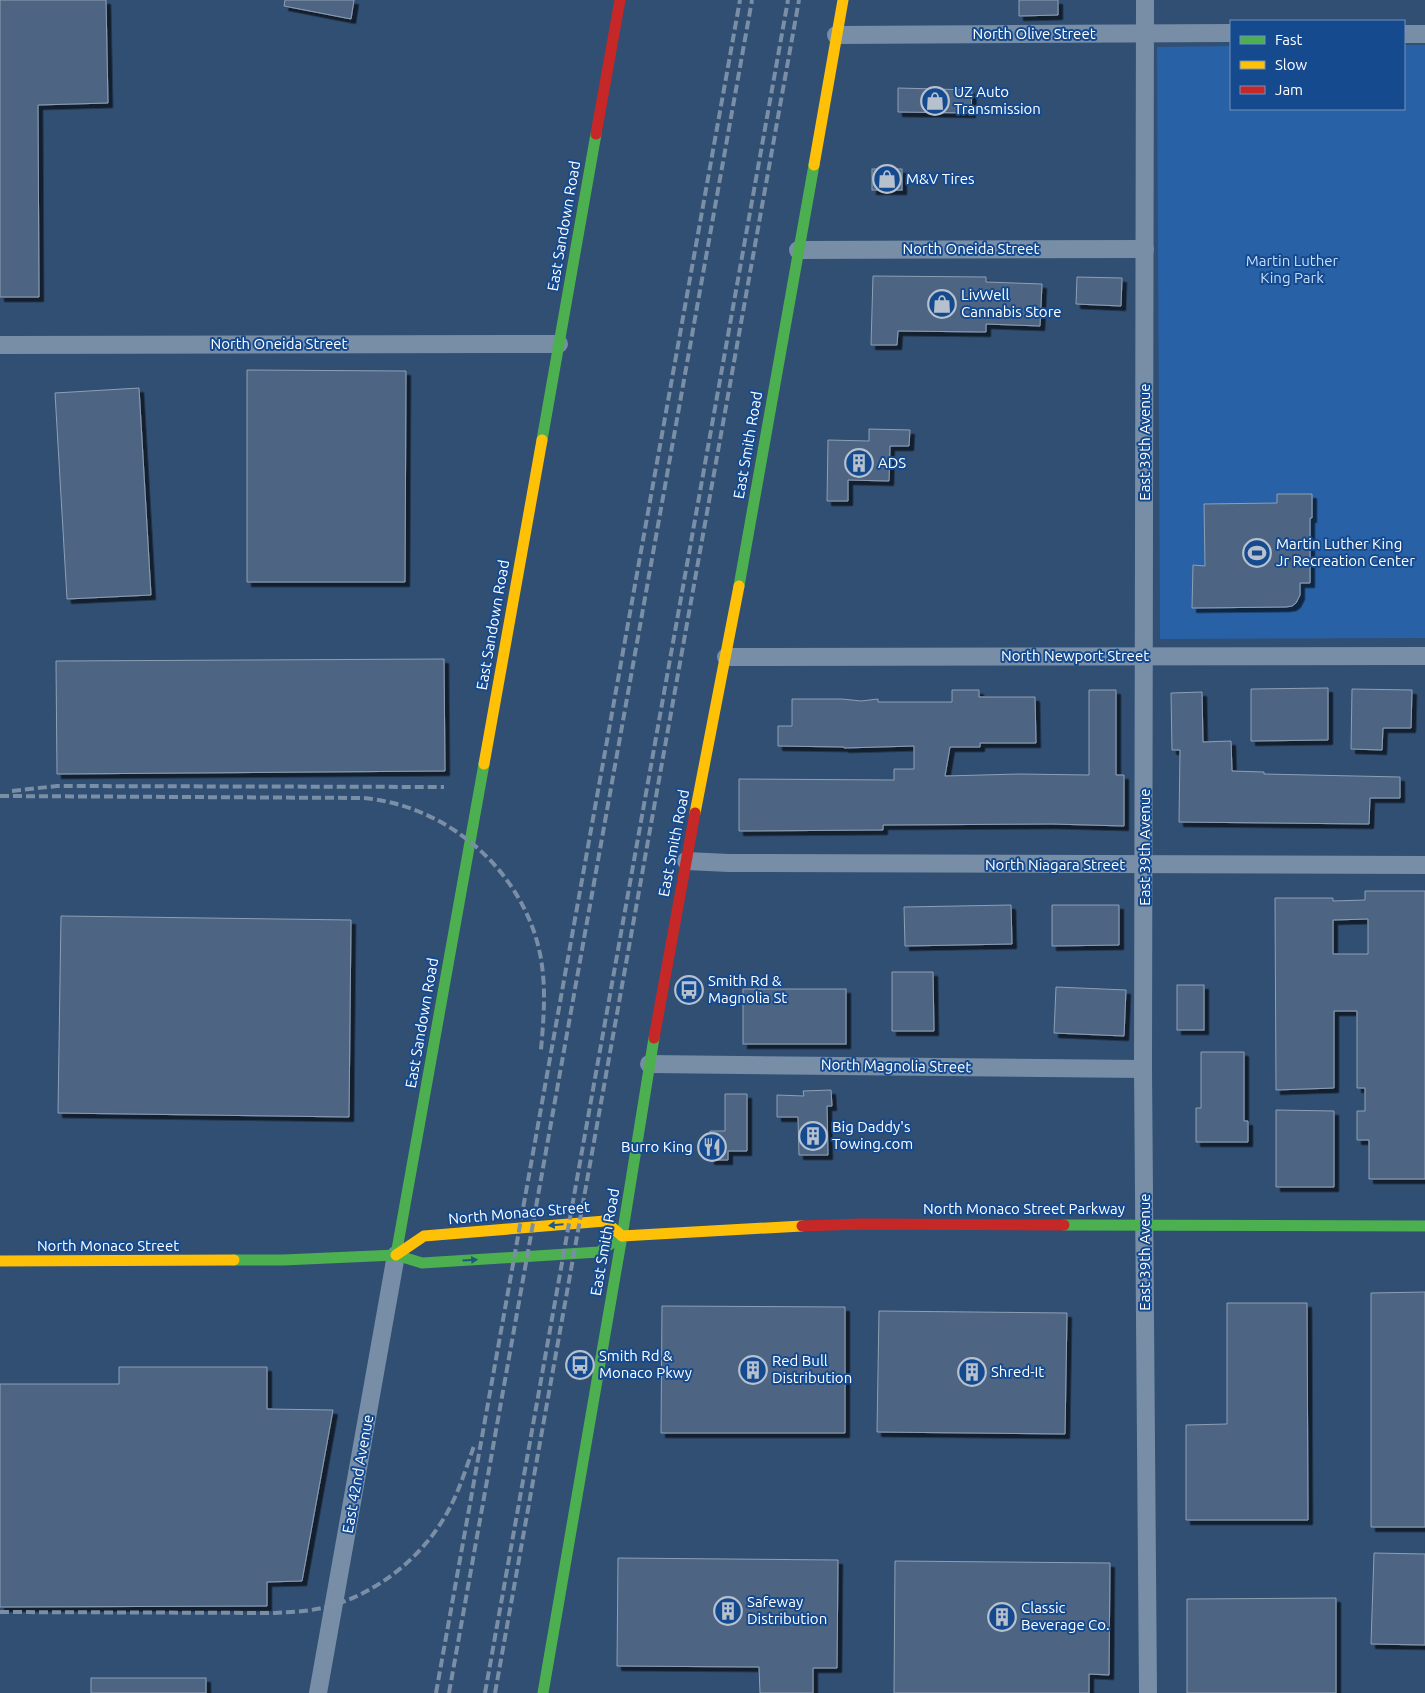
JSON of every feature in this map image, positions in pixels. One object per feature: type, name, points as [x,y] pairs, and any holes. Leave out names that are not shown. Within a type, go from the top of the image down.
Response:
[{"type":"street","name":"East Sandown Road","points":[[396,1255],[620,0]]},
{"type":"street","name":"East Smith Road","points":[[543,1693],[622,1236],[649,1064],[726,657],[842,0]]},
{"type":"street","name":"East 39th Avenue","points":[[1145,0],[1145,865],[1143,1069],[1148,1693]]},
{"type":"street","name":"North Olive Street","points":[[836,35],[1230,33]]},
{"type":"street","points":[[1405,34],[1425,34]]},
{"type":"street","name":"North Oneida Street","points":[[798,250],[1145,249]]},
{"type":"street","name":"North Oneida Street","points":[[0,345],[559,344]]},
{"type":"street","name":"North Newport Street","points":[[726,657],[1425,656]]},
{"type":"street","name":"North Niagara Street","points":[[686,861],[739,864],[1425,866]]},
{"type":"street","name":"North Magnolia Street","points":[[649,1064],[1143,1069]]},
{"type":"street","name":"North Monaco Street","points":[[0,1262],[283,1260],[396,1255],[422,1263],[599,1252],[622,1236],[605,1221],[433,1235],[424,1236],[396,1255]]},
{"type":"street","name":"North Monaco Street Parkway","points":[[622,1236],[852,1224],[1425,1226]]},
{"type":"street","name":"East 42nd Avenue","points":[[318,1693],[396,1255]]},
{"type":"green space","name":"Martin Luther King Park","points":[[1405,45],[1425,45],[1425,638],[1160,639],[1157,47],[1230,46],[1230,110],[1405,110]]},
{"type":"building","points":[[0,0],[106,0],[108,103],[38,105],[39,297],[0,297]]},
{"type":"building","points":[[285,0],[354,0],[351,19],[284,6]]},
{"type":"building","points":[[1019,0],[1058,0],[1058,15],[1019,16]]},
{"type":"building","name":"UZ Auto Transmission","points":[[898,88],[972,90],[971,113],[898,112]]},
{"type":"building","name":"M&V Tires","points":[[872,169],[902,169],[902,190],[872,190]]},
{"type":"building","points":[[873,276],[986,277],[986,282],[1042,284],[1040,326],[986,324],[986,332],[898,331],[897,345],[871,345]]},
{"type":"building","points":[[1077,277],[1122,278],[1121,306],[1076,304]]},
{"type":"building","points":[[247,370],[406,371],[405,582],[247,582]]},
{"type":"building","points":[[139,388],[151,595],[67,599],[55,393]]},
{"type":"building","name":"ADS","points":[[869,429],[910,430],[909,446],[890,446],[889,481],[848,480],[848,501],[827,501],[828,440],[869,441]]},
{"type":"building","name":"Martin Luther King Jr Recreation Center","points":[[1277,494],[1312,494],[1310,583],[1300,583],[1300,595],[1296,603],[1286,607],[1192,608],[1193,565],[1205,566],[1204,504],[1277,503]]},
{"type":"building","points":[[444,659],[445,771],[57,774],[56,661]]},
{"type":"building","points":[[1328,688],[1328,740],[1251,741],[1251,689]]},
{"type":"building","points":[[1352,689],[1412,690],[1411,728],[1383,728],[1382,750],[1351,749]]},
{"type":"building","points":[[952,690],[979,690],[979,697],[1035,697],[1036,743],[980,743],[980,747],[950,747],[945,776],[1089,775],[1089,690],[1116,690],[1116,775],[1124,775],[1124,826],[1052,824],[883,825],[883,830],[739,831],[739,779],[894,780],[894,769],[914,769],[914,746],[844,748],[778,746],[778,726],[792,726],[792,699],[861,701],[878,699],[878,702],[952,702]]},
{"type":"building","points":[[1202,692],[1203,742],[1231,741],[1232,771],[1264,772],[1264,774],[1400,777],[1400,798],[1370,798],[1369,824],[1179,822],[1180,750],[1172,750],[1171,693]]},
{"type":"building","points":[[1365,891],[1425,891],[1425,1179],[1369,1179],[1369,1140],[1357,1140],[1357,1111],[1365,1111],[1365,1088],[1357,1088],[1357,1011],[1334,1011],[1334,1088],[1276,1090],[1275,898],[1333,898],[1333,901],[1365,900]],"holes":[[[1368,919],[1368,954],[1333,954],[1333,920]]]},
{"type":"building","points":[[1011,905],[1012,944],[905,946],[904,907]]},
{"type":"building","points":[[1052,905],[1119,905],[1119,945],[1052,946]]},
{"type":"building","points":[[61,916],[351,920],[349,1117],[58,1113]]},
{"type":"building","points":[[892,972],[933,972],[934,1031],[892,1031]]},
{"type":"building","points":[[1177,985],[1204,985],[1204,1030],[1177,1030]]},
{"type":"building","points":[[1056,987],[1126,990],[1124,1036],[1054,1033]]},
{"type":"building","points":[[743,989],[846,989],[846,1044],[743,1044]]},
{"type":"building","points":[[1201,1052],[1244,1052],[1244,1121],[1248,1121],[1248,1142],[1196,1142],[1196,1108],[1201,1108]]},
{"type":"building","points":[[831,1090],[832,1106],[827,1106],[828,1155],[799,1155],[798,1117],[777,1117],[777,1095],[804,1096],[803,1091]]},
{"type":"building","points":[[725,1094],[747,1094],[747,1151],[728,1151],[728,1160],[710,1160],[710,1131],[725,1131]]},
{"type":"building","points":[[1276,1110],[1334,1111],[1334,1187],[1276,1187]]},
{"type":"building","points":[[1425,1292],[1425,1527],[1371,1527],[1371,1293]]},
{"type":"building","points":[[1227,1303],[1307,1303],[1308,1520],[1186,1520],[1186,1425],[1227,1424]]},
{"type":"building","name":"Red Bull Distribution","points":[[662,1306],[845,1307],[845,1433],[661,1433]]},
{"type":"building","name":"Shred-It","points":[[879,1311],[1067,1313],[1065,1434],[877,1432]]},
{"type":"building","points":[[119,1367],[267,1367],[267,1409],[333,1410],[302,1581],[267,1582],[267,1606],[0,1607],[0,1384],[119,1384]]},
{"type":"building","points":[[1374,1553],[1425,1554],[1425,1645],[1371,1644]]},
{"type":"building","name":"Safeway Distribution","points":[[618,1558],[838,1560],[837,1668],[813,1668],[813,1693],[760,1693],[759,1667],[617,1666]]},
{"type":"building","name":"Classic Beverage Co.","points":[[895,1561],[1110,1563],[1109,1675],[1089,1674],[1089,1693],[894,1693]]},
{"type":"building","points":[[1336,1598],[1336,1693],[1187,1693],[1187,1599]]},
{"type":"building","points":[[91,1678],[206,1678],[206,1693],[91,1693]]},
{"type":"railway","points":[[436,1693],[740,0]]},
{"type":"railway","points":[[449,1693],[752,0]]},
{"type":"railway","points":[[485,1693],[788,0]]},
{"type":"railway","points":[[495,1693],[799,0]]},
{"type":"railway","points":[[12,791],[57,786],[444,787]]},
{"type":"railway","points":[[0,796],[363,798],[393,803],[422,813],[448,826],[473,844],[495,865],[513,889],[528,916],[538,945],[543,971],[544,1011],[541,1050]]},
{"type":"railway","points":[[0,1612],[274,1613],[312,1610],[334,1605],[351,1599],[384,1581],[399,1570],[426,1543],[451,1505],[474,1446]]},
{"type":"traffic: fast","points":[[542,440],[596,134]]},
{"type":"traffic: fast","points":[[739,586],[814,165]]},
{"type":"traffic: fast","points":[[396,1255],[484,764]]},
{"type":"traffic: fast","points":[[543,1693],[622,1236],[654,1038]]},
{"type":"traffic: fast","points":[[1064,1225],[1425,1226]]},
{"type":"traffic: fast","points":[[234,1260],[283,1260],[396,1255],[422,1263],[599,1252],[622,1236]]},
{"type":"traffic: slow","points":[[814,165],[843,0]]},
{"type":"traffic: slow","points":[[484,764],[542,440]]},
{"type":"traffic: slow","points":[[695,813],[739,586]]},
{"type":"traffic: slow","points":[[396,1255],[424,1236],[605,1221],[622,1236]]},
{"type":"traffic: slow","points":[[622,1236],[802,1226]]},
{"type":"traffic: slow","points":[[0,1261],[234,1260]]},
{"type":"traffic: jam","points":[[596,134],[620,0]]},
{"type":"traffic: jam","points":[[654,1038],[695,813]]},
{"type":"traffic: jam","points":[[802,1226],[861,1224],[1064,1225]]},
{"type":"place","name":"UZ Auto Transmission","points":[[935,101]]},
{"type":"place","name":"M&V Tires","points":[[887,179]]},
{"type":"place","name":"LivWell Cannabis Store","points":[[942,304]]},
{"type":"place","name":"ADS","points":[[859,463]]},
{"type":"place","name":"Martin Luther King Jr Recreation Center","points":[[1257,553]]},
{"type":"place","name":"Smith Rd & Magnolia St","points":[[689,990]]},
{"type":"place","name":"Big Daddy's Towing.com","points":[[813,1136]]},
{"type":"place","name":"Burro King","points":[[712,1147]]},
{"type":"place","name":"Smith Rd & Monaco Pkwy","points":[[580,1365]]},
{"type":"place","name":"Red Bull Distribution","points":[[753,1370]]},
{"type":"place","name":"Shred-It","points":[[972,1372]]},
{"type":"place","name":"Safeway Distribution","points":[[728,1611]]},
{"type":"place","name":"Classic Beverage Co.","points":[[1002,1617]]}]
